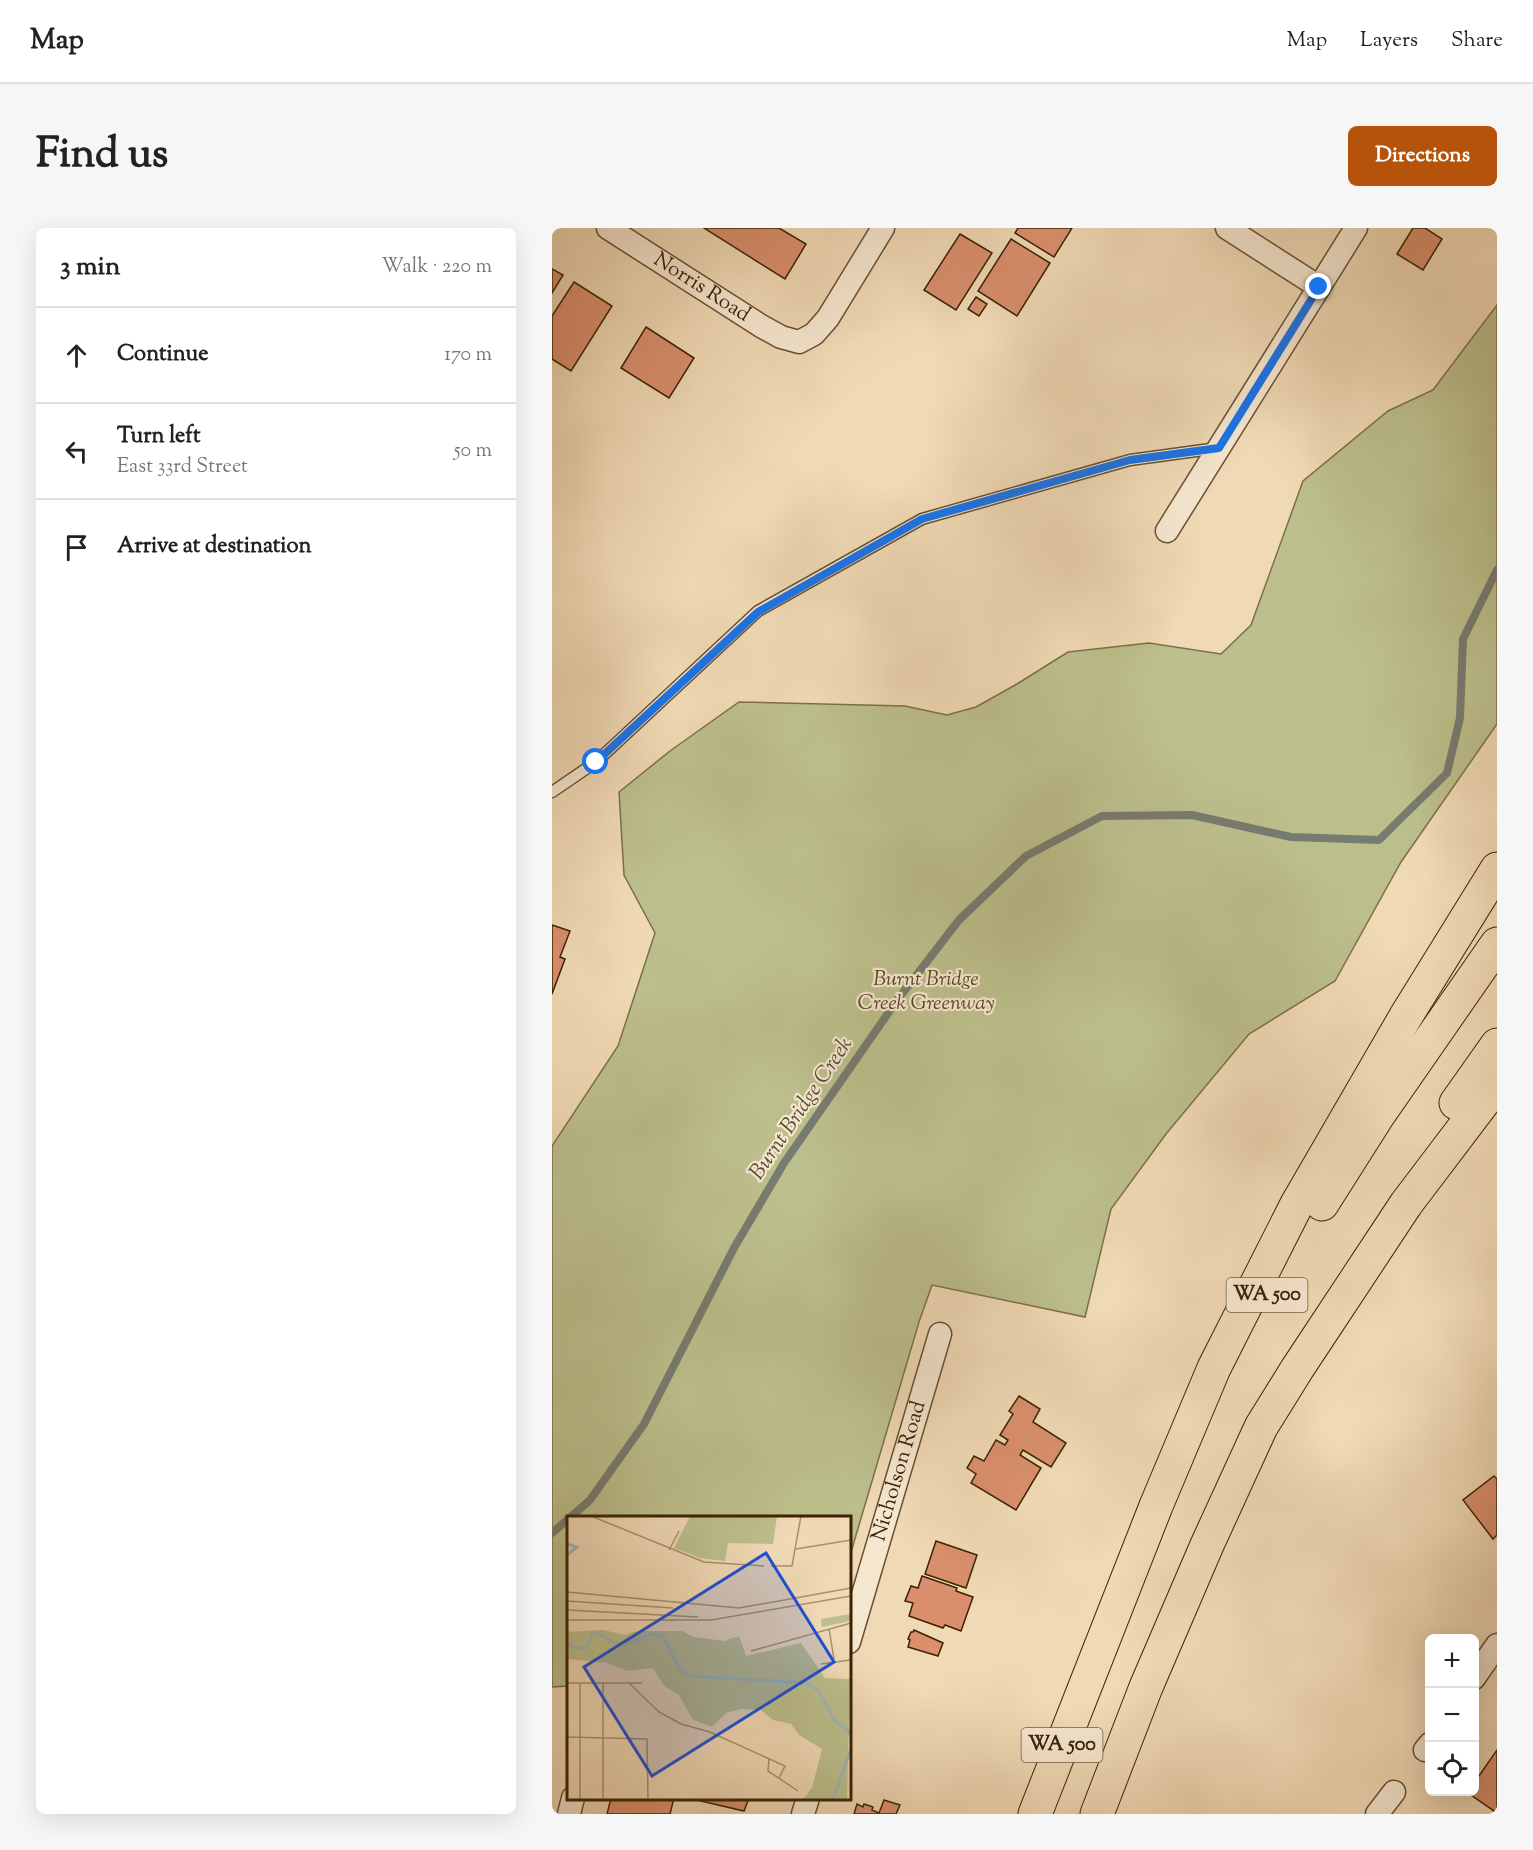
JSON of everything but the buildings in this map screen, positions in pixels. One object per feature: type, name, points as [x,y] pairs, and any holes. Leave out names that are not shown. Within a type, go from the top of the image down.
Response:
[{"type":"highway","points":[[1089,1676],[1156,1506],[1214,1368],[1297,1204],[1406,1016],[1497,868]]},
{"type":"highway","name":"WA 500","points":[[1035,1814],[1089,1676],[1223,1372],[1293,1249],[1373,1123],[1497,944]]},
{"type":"highway","name":"WA 500","points":[[1097,1814],[1146,1687],[1261,1427],[1297,1369],[1388,1200],[1497,1045]]},
{"type":"highway","points":[[1297,1369],[1406,1204],[1497,1084]]},
{"type":"street","name":"Norris Road","points":[[608,228],[761,326],[782,337],[799,342],[814,334],[828,318],[883,228]]},
{"type":"street","points":[[1227,228],[1319,287]]},
{"type":"street","points":[[1167,531],[1356,228]]},
{"type":"street","name":"Nicholson Road","points":[[850,1639],[940,1334]]},
{"type":"street","points":[[1479,1671],[1497,1645]]},
{"type":"street","points":[[1377,1814],[1394,1792]]},
{"type":"street","points":[[569,1814],[573,1799]]},
{"type":"street","points":[[803,1814],[807,1799]]},
{"type":"lane","points":[[552,792],[596,762],[758,612],[922,519],[1130,460],[1219,448]]},
{"type":"green space","name":"Burnt Bridge Creek Greenway","points":[[1497,305],[1497,724],[1401,862],[1335,981],[1249,1034],[1166,1134],[1111,1209],[1085,1317],[932,1285],[850,1556],[850,1516],[567,1516],[567,1686],[552,1687],[552,1146],[618,1046],[655,933],[624,875],[619,792],[670,751],[739,702],[905,706],[947,715],[976,707],[1068,652],[1149,643],[1221,654],[1251,625],[1303,481],[1388,411],[1433,390]]},
{"type":"waterway","name":"Burnt Bridge Creek","points":[[572,1516],[590,1500],[644,1424],[734,1248],[784,1163],[898,999],[959,920],[1026,856],[1102,816],[1192,815],[1291,837],[1379,840],[1447,773],[1460,718],[1463,639],[1497,570]]},
{"type":"waterway","name":"Burnt Bridge Creek","points":[[552,1533],[567,1520]]},
{"type":"route","points":[[596,762],[758,612],[922,519],[1130,460],[1219,448],[1319,287]]}]
